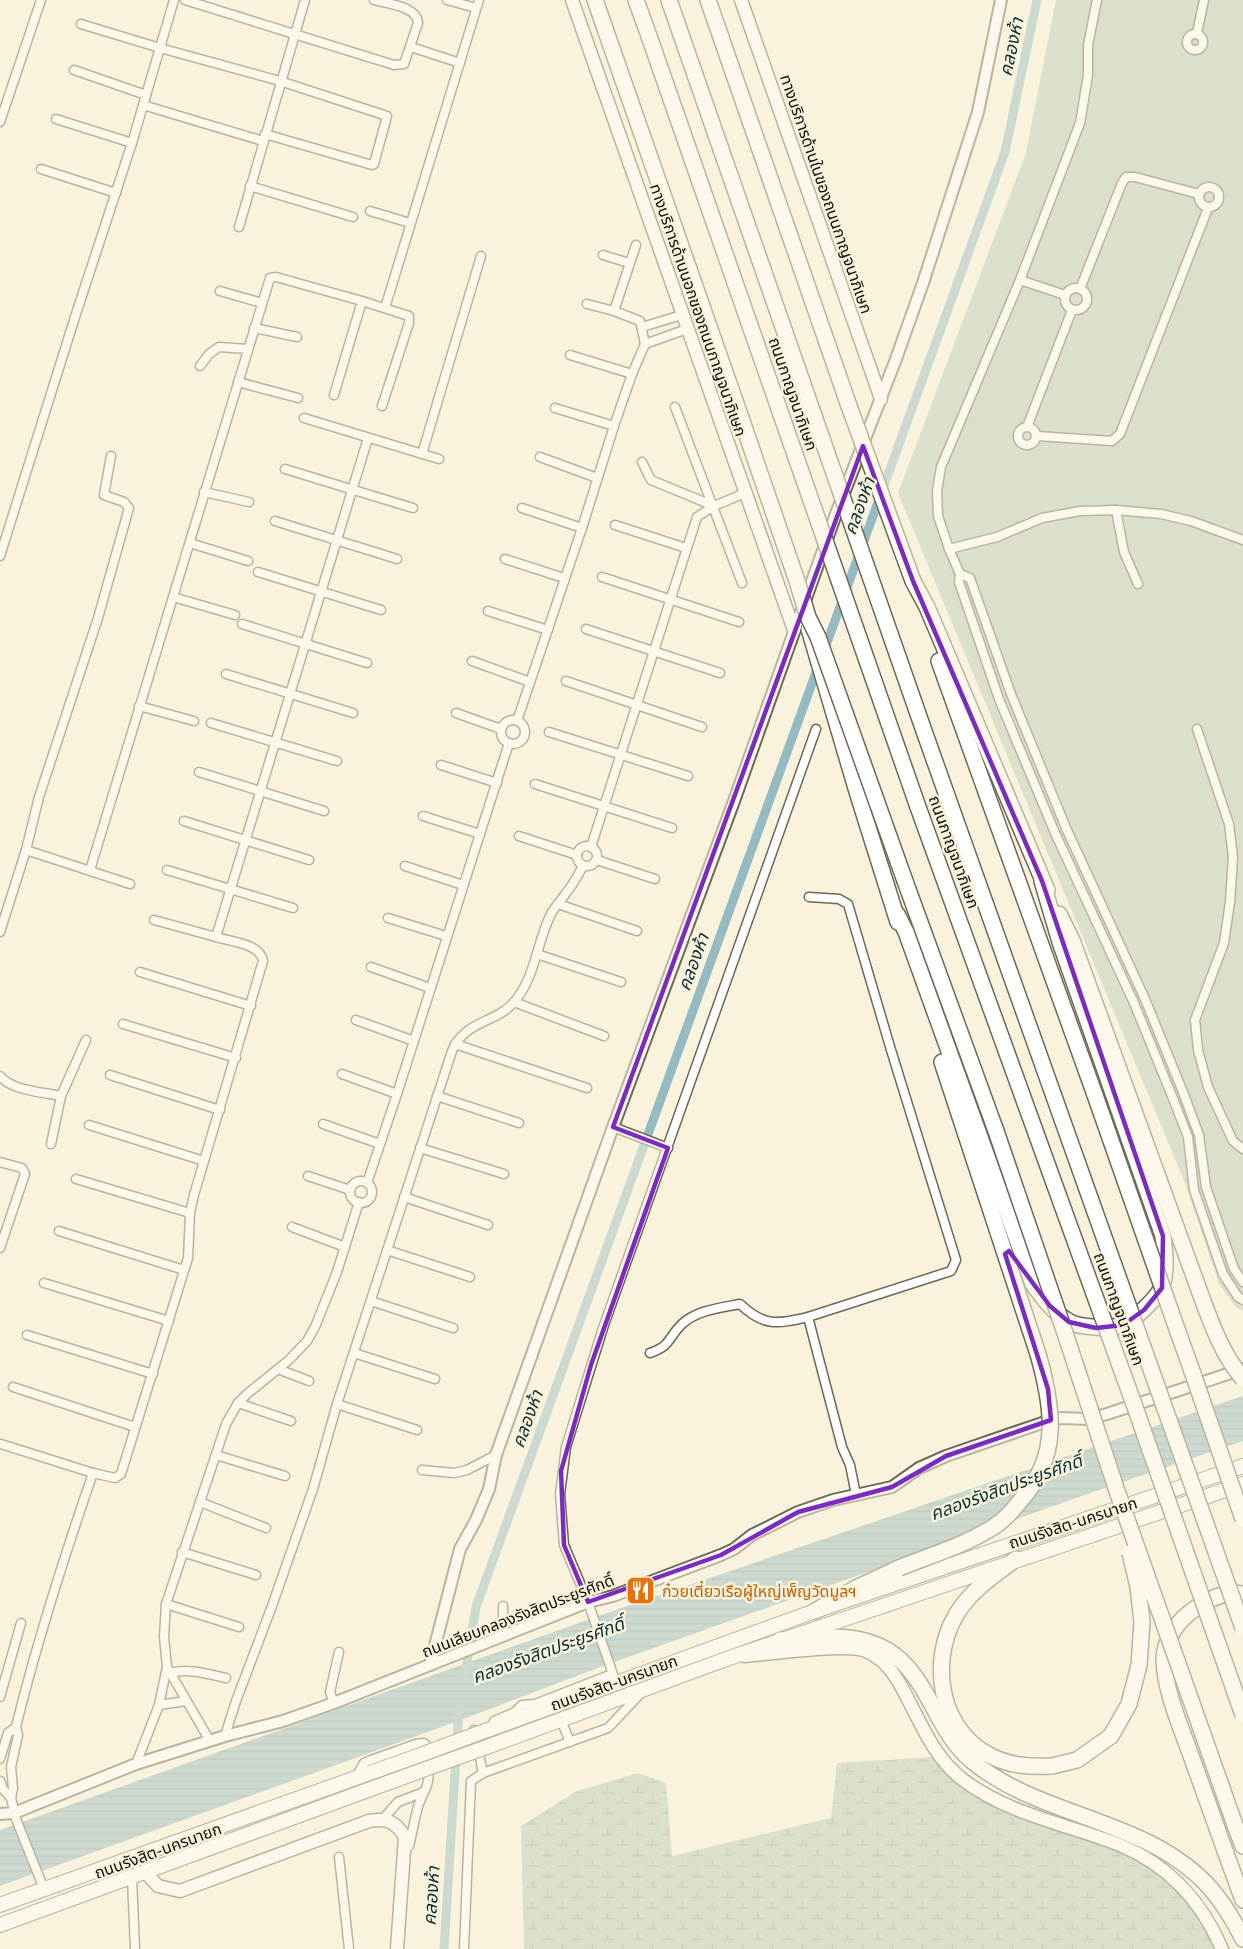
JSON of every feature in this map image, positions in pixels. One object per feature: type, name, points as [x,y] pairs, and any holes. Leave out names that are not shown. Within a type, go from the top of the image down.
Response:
[{"type":"highway","points":[[595,0],[797,581],[808,617],[813,646],[887,885],[1033,1284],[1050,1306],[1070,1322],[1096,1328],[1123,1324],[1144,1310],[1161,1288],[1165,1263],[1163,1236],[1060,942],[1042,881]]},
{"type":"highway","name":"ถนนกาญจนาภิเษก","points":[[636,0],[918,807],[1135,1407],[1243,1715]]},
{"type":"highway","name":"ถนนกาญจนาภิเษก","points":[[669,0],[924,731],[1243,1628]]},
{"type":"highway","points":[[708,0],[862,445],[913,581],[927,607],[1243,1519]]},
{"type":"highway","points":[[808,617],[818,637],[996,1131],[1117,1491],[1243,1846]]},
{"type":"highway","points":[[967,722],[1072,940],[1217,1340],[1230,1363],[1243,1378]]},
{"type":"highway","points":[[815,1611],[856,1588],[997,1525],[1012,1511],[1037,1479],[1049,1442],[1052,1419],[1048,1389],[1038,1354],[907,957],[897,914]]},
{"type":"highway","points":[[1227,1470],[1243,1507]]},
{"type":"highway","points":[[1016,1559],[980,1586],[956,1615],[947,1635],[941,1658],[944,1698],[955,1724],[964,1736],[988,1755],[1008,1763],[1029,1767],[1052,1766],[1077,1760],[1111,1736],[1129,1704],[1139,1665],[1142,1622],[1138,1587],[1117,1491]]},
{"type":"highway","points":[[1243,1594],[1233,1592],[1214,1596],[1189,1613],[1176,1627],[1167,1643],[1164,1660],[1172,1700],[1243,1900]]},
{"type":"highway","points":[[780,1640],[846,1637],[889,1651],[910,1669],[924,1689],[948,1733],[970,1760],[998,1780],[1023,1793],[1118,1829],[1153,1846],[1184,1865],[1211,1888],[1231,1916],[1243,1939]]},
{"type":"main road","name":"ทางบริการด้านนอกของถนนกาญจนาภิเษก","points":[[572,0],[794,630]]},
{"type":"main road","name":"ทางบริการด้านในของถนนกาญจนาภิเษก","points":[[741,0],[881,399]]},
{"type":"main road","name":"ถนนรังสิต-นครนายก","points":[[0,1905],[42,1886],[354,1779],[482,1732],[613,1676],[815,1611],[1243,1466]]},
{"type":"main road","name":"ถนนรังสิต-นครนายก","points":[[0,1925],[729,1658],[1243,1484]]},
{"type":"main road","points":[[729,1658],[843,1648],[864,1650],[882,1660],[893,1672],[931,1742],[944,1761],[962,1779],[1018,1811],[1121,1845],[1152,1863],[1183,1887],[1197,1904],[1212,1925],[1222,1949]]},
{"type":"main road","points":[[146,1873],[158,1886],[180,1891],[369,1821],[382,1820],[395,1824],[405,1837],[397,1949]]},
{"type":"street","points":[[0,121],[41,0]]},
{"type":"street","points":[[0,556],[132,143],[174,0]]},
{"type":"street","points":[[185,0],[394,65],[404,64],[418,18],[412,11],[374,0]]},
{"type":"street","points":[[239,227],[305,0]]},
{"type":"street","points":[[385,308],[477,4],[447,0]]},
{"type":"street","points":[[430,1665],[460,1549],[489,1489],[496,1455],[837,511],[923,283],[978,112],[1001,0]]},
{"type":"street","points":[[1097,0],[1088,45],[1088,75],[1080,123],[1020,280],[942,467],[937,491],[938,516],[960,574],[959,582],[999,699],[1055,833],[1134,1003],[1172,1096],[1188,1137],[1194,1190],[1223,1274],[1238,1297],[1243,1300]]},
{"type":"street","points":[[1197,33],[1204,0]]},
{"type":"street","points":[[81,24],[280,81],[384,114],[387,119],[372,165],[143,105]]},
{"type":"street","points":[[414,48],[460,63]]},
{"type":"street","points":[[74,70],[146,95]]},
{"type":"street","points":[[56,119],[132,143]]},
{"type":"street","points":[[41,169],[116,193]]},
{"type":"street","points":[[1080,289],[1126,177],[1135,177],[1199,194]]},
{"type":"street","points":[[250,186],[353,216]]},
{"type":"street","points":[[1210,186],[1217,190],[1220,198],[1216,206],[1208,208],[1200,202],[1199,194],[1202,189],[1210,186]]},
{"type":"street","points":[[1037,436],[1112,441],[1120,434],[1208,208]]},
{"type":"street","points":[[370,211],[410,223]]},
{"type":"street","points":[[614,312],[636,245]]},
{"type":"street","points":[[603,255],[629,263]]},
{"type":"street","points":[[422,454],[481,256]]},
{"type":"street","points":[[90,870],[269,280],[273,277],[406,315],[410,320],[382,406]]},
{"type":"street","points":[[1020,280],[1065,295]]},
{"type":"street","points":[[1071,289],[1080,289],[1086,295],[1086,304],[1080,310],[1072,310],[1065,304],[1065,295],[1071,289]]},
{"type":"street","points":[[220,291],[262,303]]},
{"type":"street","points":[[334,395],[362,301]]},
{"type":"street","points":[[517,721],[614,426],[645,344],[642,327],[637,320],[587,304]]},
{"type":"street","points":[[1027,427],[1034,430],[1037,436],[1034,443],[1027,446],[1021,443],[1018,436],[1021,430],[1027,427],[1072,310]]},
{"type":"street","points":[[642,327],[682,315]]},
{"type":"street","points":[[254,328],[297,338]]},
{"type":"street","points":[[645,344],[687,329]]},
{"type":"street","points":[[200,366],[209,354],[219,347],[248,349]]},
{"type":"street","points":[[570,355],[632,374]]},
{"type":"street","points":[[238,382],[298,398]]},
{"type":"street","points":[[675,407],[742,583]]},
{"type":"street","points":[[555,408],[614,426]]},
{"type":"street","points":[[304,418],[439,459]]},
{"type":"street","points":[[216,938],[368,438]]},
{"type":"street","points":[[0,932],[26,850],[39,798],[98,618],[129,508],[124,502],[104,495],[111,456]]},
{"type":"street","points":[[540,457],[597,478]]},
{"type":"street","points":[[642,462],[651,480],[714,506]]},
{"type":"street","points":[[285,469],[412,508]]},
{"type":"street","points":[[204,492],[249,502]]},
{"type":"street","points":[[591,847],[697,517],[714,506],[745,493]]},
{"type":"street","points":[[522,508],[582,528]]},
{"type":"street","points":[[949,549],[997,537],[1042,518],[1080,511],[1116,510],[1161,514],[1191,521],[1243,540]]},
{"type":"street","points":[[1116,510],[1124,552],[1138,584]]},
{"type":"street","points":[[275,521],[397,559]]},
{"type":"street","points":[[615,525],[686,548]]},
{"type":"street","points":[[190,543],[248,561]]},
{"type":"street","points":[[505,559],[564,578]]},
{"type":"street","points":[[258,572],[381,610]]},
{"type":"street","points":[[960,574],[970,578],[1011,694],[1066,828],[1145,999],[1200,1134],[1206,1187],[1234,1269],[1243,1282]]},
{"type":"street","points":[[602,577],[739,622]]},
{"type":"street","points":[[173,597],[235,615]]},
{"type":"street","points":[[488,611],[548,630]]},
{"type":"street","points":[[242,624],[367,663]]},
{"type":"street","points":[[586,629],[720,673]]},
{"type":"street","points":[[472,661],[530,682]]},
{"type":"street","points":[[226,674],[353,713]]},
{"type":"street","points":[[566,681],[702,727]]},
{"type":"street","points":[[139,706],[194,721]]},
{"type":"street","points":[[456,713],[501,729]]},
{"type":"street","points":[[517,721],[524,729],[523,737],[518,742],[509,743],[502,738],[501,729],[506,722],[517,721]]},
{"type":"street","points":[[211,723],[337,761]]},
{"type":"street","points":[[483,1773],[474,1730],[515,1712],[522,1705],[535,1704],[613,1676],[564,1545],[560,1494],[561,1471],[566,1447],[664,1146],[816,729]]},
{"type":"street","points":[[1197,729],[1229,824],[1233,857],[1224,943],[1195,1020],[1198,1050],[1208,1087],[1233,1141],[1243,1149]]},
{"type":"street","points":[[549,732],[688,776]]},
{"type":"street","points":[[350,1190],[353,1199],[359,1202],[366,1201],[370,1196],[371,1190],[367,1183],[509,743]]},
{"type":"street","points":[[441,765],[497,783]]},
{"type":"street","points":[[198,772],[324,811]]},
{"type":"street","points":[[534,784],[672,828]]},
{"type":"street","points":[[423,816],[480,834]]},
{"type":"street","points":[[184,821],[309,860]]},
{"type":"street","points":[[519,836],[577,855]]},
{"type":"street","points":[[582,847],[591,847],[596,852],[597,860],[591,866],[583,866],[579,863],[577,855],[582,847]]},
{"type":"street","points":[[26,850],[130,884]]},
{"type":"street","points":[[597,860],[655,879]]},
{"type":"street","points":[[405,866],[463,885]]},
{"type":"street","points":[[225,1736],[313,1489],[337,1404],[455,1044],[469,1029],[506,1009],[514,1002],[537,954],[548,919],[583,866]]},
{"type":"street","points":[[167,870],[293,908]]},
{"type":"street","points":[[650,1353],[666,1346],[684,1323],[709,1310],[740,1304],[760,1320],[771,1322],[808,1317],[951,1271],[956,1260],[848,904],[839,899],[809,897]]},
{"type":"street","points":[[558,904],[637,931]]},
{"type":"street","points":[[1091,910],[1102,905]]},
{"type":"street","points":[[388,918],[446,936]]},
{"type":"street","points":[[1,1444],[93,1473],[115,1478],[121,1474],[184,1270],[189,1249],[190,1213],[263,957],[254,948],[153,920]]},
{"type":"street","points":[[537,954],[621,982]]},
{"type":"street","points":[[370,968],[430,988]]},
{"type":"street","points":[[140,972],[250,1006]]},
{"type":"street","points":[[514,1002],[604,1036]]},
{"type":"street","points":[[356,1020],[414,1041]]},
{"type":"street","points":[[123,1023],[236,1058]]},
{"type":"street","points":[[51,1144],[61,1096],[86,1040]]},
{"type":"street","points":[[455,1044],[587,1088]]},
{"type":"street","points":[[342,1074],[397,1094]]},
{"type":"street","points":[[110,1075],[220,1110]]},
{"type":"street","points":[[0,1076],[8,1083],[17,1086],[61,1096]]},
{"type":"street","points":[[1172,1096],[1183,1092]]},
{"type":"street","points":[[437,1096],[519,1123]]},
{"type":"street","points":[[89,1125],[204,1161]]},
{"type":"street","points":[[323,1125],[380,1144]]},
{"type":"street","points":[[615,1128],[664,1146]]},
{"type":"street","points":[[420,1148],[504,1174]]},
{"type":"street","points":[[0,1162],[22,1168],[25,1174],[0,1248]]},
{"type":"street","points":[[308,1176],[350,1190]]},
{"type":"street","points":[[75,1179],[190,1213]]},
{"type":"street","points":[[350,1190],[356,1182],[367,1183]]},
{"type":"street","points":[[404,1197],[488,1225]]},
{"type":"street","points":[[136,1764],[159,1705],[168,1670],[164,1637],[166,1604],[226,1424],[238,1403],[298,1352],[315,1327],[359,1202]]},
{"type":"street","points":[[292,1227],[345,1247]]},
{"type":"street","points":[[59,1231],[184,1270]]},
{"type":"street","points":[[387,1250],[470,1277]]},
{"type":"street","points":[[44,1283],[169,1321]]},
{"type":"street","points":[[371,1301],[453,1328]]},
{"type":"street","points":[[808,1317],[842,1447],[850,1465],[856,1495]]},
{"type":"street","points":[[27,1335],[153,1374]]},
{"type":"street","points":[[354,1353],[435,1379]]},
{"type":"street","name":"ถนนเลียบคลองรังสิตประยูรศักดิ์","points":[[0,1814],[15,1816],[136,1764],[334,1704],[503,1635],[589,1607],[722,1556],[752,1535],[789,1516],[833,1500],[892,1487],[919,1468],[937,1460],[1045,1422],[1061,1418],[1088,1419],[1107,1414],[1243,1368]]},
{"type":"street","points":[[278,1369],[309,1381]]},
{"type":"street","points":[[13,1387],[135,1427]]},
{"type":"street","points":[[238,1403],[291,1421]]},
{"type":"street","points":[[337,1404],[417,1430]]},
{"type":"street","points":[[216,1455],[285,1476]]},
{"type":"street","points":[[422,1470],[454,1473],[466,1470],[496,1455]]},
{"type":"street","points":[[10,1798],[13,1788],[11,1767],[18,1735],[16,1727],[33,1659],[93,1473]]},
{"type":"street","points":[[200,1502],[266,1528]]},
{"type":"street","points":[[182,1552],[256,1575]]},
{"type":"street","points":[[166,1604],[239,1627]]},
{"type":"street","points":[[502,1606],[503,1635]]},
{"type":"street","points":[[0,1697],[21,1623]]},
{"type":"street","points":[[334,1704],[330,1692],[339,1652]]},
{"type":"street","points":[[168,1670],[193,1671],[226,1678]]},
{"type":"street","points":[[168,1670],[210,1741]]},
{"type":"street","points":[[464,1949],[471,1781],[483,1773],[608,1728],[646,1688]]},
{"type":"street","points":[[159,1705],[186,1701]]},
{"type":"street","points":[[561,1720],[570,1742]]},
{"type":"street","points":[[0,1759],[8,1733],[16,1727]]},
{"type":"street","points":[[354,1779],[364,1763],[416,1744],[424,1743],[427,1746],[429,1782],[418,1806],[409,1848],[403,1860]]},
{"type":"street","points":[[0,1781],[10,1798],[42,1886]]},
{"type":"street","points":[[382,1820],[398,1802],[424,1792]]},
{"type":"street","points":[[339,1857],[350,1949]]},
{"type":"street","points":[[132,1878],[135,1949]]},
{"type":"highlighted area","points":[[863,446],[913,581],[1042,881],[1163,1236],[1162,1288],[1144,1310],[1123,1325],[1096,1328],[1069,1322],[1050,1306],[1009,1251],[1005,1254],[1048,1389],[1051,1420],[946,1456],[892,1487],[798,1512],[721,1555],[588,1602],[564,1545],[561,1471],[591,1365],[668,1148],[613,1127]]},
{"type":"green space","points":[[1056,0],[1243,0],[1243,1311],[1236,1307],[1219,1284],[1185,1183],[898,493],[1026,153]]},
{"type":"green space","points":[[935,1757],[970,1789],[1114,1847],[1155,1868],[1178,1886],[1210,1929],[1218,1949],[524,1949],[521,1826],[577,1791],[638,1773],[666,1783],[672,1856],[831,1818],[837,1763]]},
{"type":"water","name":"คลองรังสิตประยูรศักดิ์","points":[[1243,1396],[1243,1441],[603,1666],[458,1721],[0,1886],[0,1830],[604,1614]]},
{"type":"waterway","name":"คลองห้า","points":[[824,651],[1005,152],[1037,0]]},
{"type":"waterway","name":"คลองห้า","points":[[465,1675],[476,1607],[818,667]]},
{"type":"waterway","name":"คลองห้า","points":[[444,1949],[459,1709]]},
{"type":"place","name":"ก๋วยเตี๋ยวเรือผู้ใหญ่เพ็ญวัดมูลฯ","points":[[641,1591]]}]
